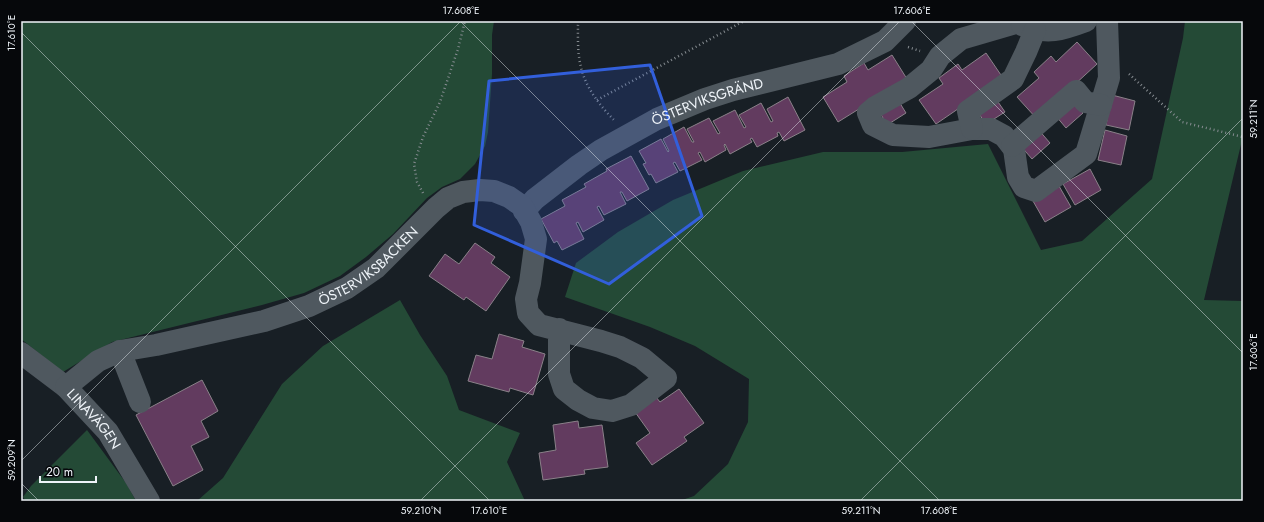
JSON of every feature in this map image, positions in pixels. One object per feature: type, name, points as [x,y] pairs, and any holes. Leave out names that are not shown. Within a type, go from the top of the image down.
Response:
[{"type":"street","name":"ÖSTERVIKSGRÄND","points":[[524,211],[535,199],[573,169],[601,150],[657,119],[705,99],[759,83],[794,76],[838,64],[885,41],[905,21]]},
{"type":"street","points":[[1086,21],[1062,30],[1022,25],[989,30],[961,39],[940,56],[931,70],[909,88],[875,107],[868,114],[874,125],[893,135],[930,137],[972,129],[990,129],[1004,136],[1012,146],[1014,149],[1018,177],[1024,187],[1036,191],[1086,154],[1108,78],[1107,21]]},
{"type":"street","points":[[972,129],[968,111],[1013,79],[1026,52],[1022,25]]},
{"type":"street","points":[[1012,146],[1076,91],[1085,102],[1101,105]]},
{"type":"street","name":"ÖSTERVIKSBACKEN","points":[[66,387],[98,361],[120,351],[156,345],[264,321],[309,306],[347,288],[376,268],[448,198],[463,192],[480,190],[494,191],[509,196],[522,206],[531,222],[536,239],[530,283],[526,299],[528,313],[539,325],[560,329],[620,347],[642,358],[666,378],[630,405],[612,411],[593,408],[578,400],[564,389],[559,374],[560,329]]},
{"type":"street","points":[[120,351],[140,402]]},
{"type":"street","name":"LINAVÄGEN","points":[[21,353],[66,387],[108,432],[148,501]]},
{"type":"path","points":[[427,198],[417,182],[414,164],[423,138],[440,102],[458,49],[465,21]]},
{"type":"path","points":[[578,21],[578,47],[582,71],[591,92],[613,119],[630,133]]},
{"type":"path","points":[[597,100],[744,21]]},
{"type":"path","points":[[885,41],[940,56]]},
{"type":"path","points":[[1108,55],[1182,122],[1243,137]]},
{"type":"highlighted area","points":[[650,65],[702,216],[609,284],[474,225],[489,81]]},
{"type":"green space","points":[[21,21],[494,21],[492,35],[492,74],[488,132],[485,146],[475,164],[460,179],[442,187],[427,198],[393,234],[366,257],[340,276],[304,293],[262,305],[112,342],[63,372],[21,339]]},
{"type":"green space","points":[[1185,21],[1243,21],[1243,136],[1204,300],[1243,301],[1243,501],[679,501],[694,496],[728,464],[748,422],[749,379],[695,346],[650,327],[565,297],[576,263],[618,232],[673,200],[743,171],[823,152],[902,152],[988,144],[1041,250],[1082,241],[1152,179],[1183,38]]},
{"type":"green space","points":[[400,300],[420,335],[447,376],[459,410],[520,433],[507,462],[525,501],[197,501],[223,478],[282,384],[323,346]]},
{"type":"green space","points":[[87,430],[126,483],[136,501],[26,501],[23,497],[31,486]]},
{"type":"building","points":[[1077,42],[1097,64],[1037,119],[1017,97],[1039,78],[1034,72],[1051,56],[1056,62]]},
{"type":"building","points":[[986,53],[1003,78],[936,124],[919,100],[943,84],[939,78],[958,64],[962,70]]},
{"type":"building","points":[[892,55],[907,79],[838,122],[823,97],[847,82],[844,76],[864,63],[868,70]]},
{"type":"building","points":[[1112,95],[1135,101],[1129,130],[1106,125]]},
{"type":"building","points":[[788,97],[805,130],[784,141],[779,132],[777,133],[778,136],[757,147],[752,138],[750,139],[752,142],[730,154],[725,144],[726,150],[705,162],[700,152],[698,153],[702,160],[680,171],[675,162],[673,163],[678,172],[656,183],[651,174],[649,175],[643,164],[646,163],[639,151],[661,139],[668,152],[669,151],[663,139],[684,127],[692,142],[694,142],[687,129],[709,118],[718,134],[720,133],[713,121],[735,110],[744,128],[746,127],[739,115],[761,103],[771,122],[773,121],[767,109]]},
{"type":"building","points":[[996,99],[1005,112],[986,124],[977,111]]},
{"type":"building","points":[[898,100],[906,113],[887,125],[879,111]]},
{"type":"building","points":[[1073,101],[1083,113],[1066,128],[1056,116]]},
{"type":"building","points":[[1037,128],[1050,143],[1032,159],[1019,144]]},
{"type":"building","points":[[1105,130],[1127,136],[1121,165],[1098,160]]},
{"type":"building","points":[[631,156],[649,189],[627,201],[622,192],[620,192],[626,204],[604,215],[599,206],[597,207],[604,220],[583,232],[578,222],[576,223],[584,239],[562,250],[557,241],[554,243],[541,219],[565,206],[562,200],[586,187],[584,184],[607,171],[606,169]]},
{"type":"building","points":[[1090,169],[1101,190],[1075,205],[1063,184]]},
{"type":"building","points":[[1059,186],[1071,207],[1045,222],[1033,201]]},
{"type":"building","points":[[475,243],[495,257],[491,263],[510,277],[486,311],[466,297],[464,300],[429,276],[445,254],[459,264]]},
{"type":"building","points":[[499,334],[524,341],[522,347],[545,354],[533,395],[510,388],[509,392],[468,381],[476,355],[492,359]]},
{"type":"building","points":[[202,380],[218,411],[201,421],[209,437],[191,446],[203,470],[173,486],[136,415]]},
{"type":"building","points":[[679,389],[704,423],[684,437],[687,441],[652,465],[636,443],[650,433],[635,412],[656,397],[660,402]]},
{"type":"building","points":[[578,421],[579,428],[602,425],[608,467],[584,470],[585,474],[543,480],[539,453],[556,450],[553,425]]}]
